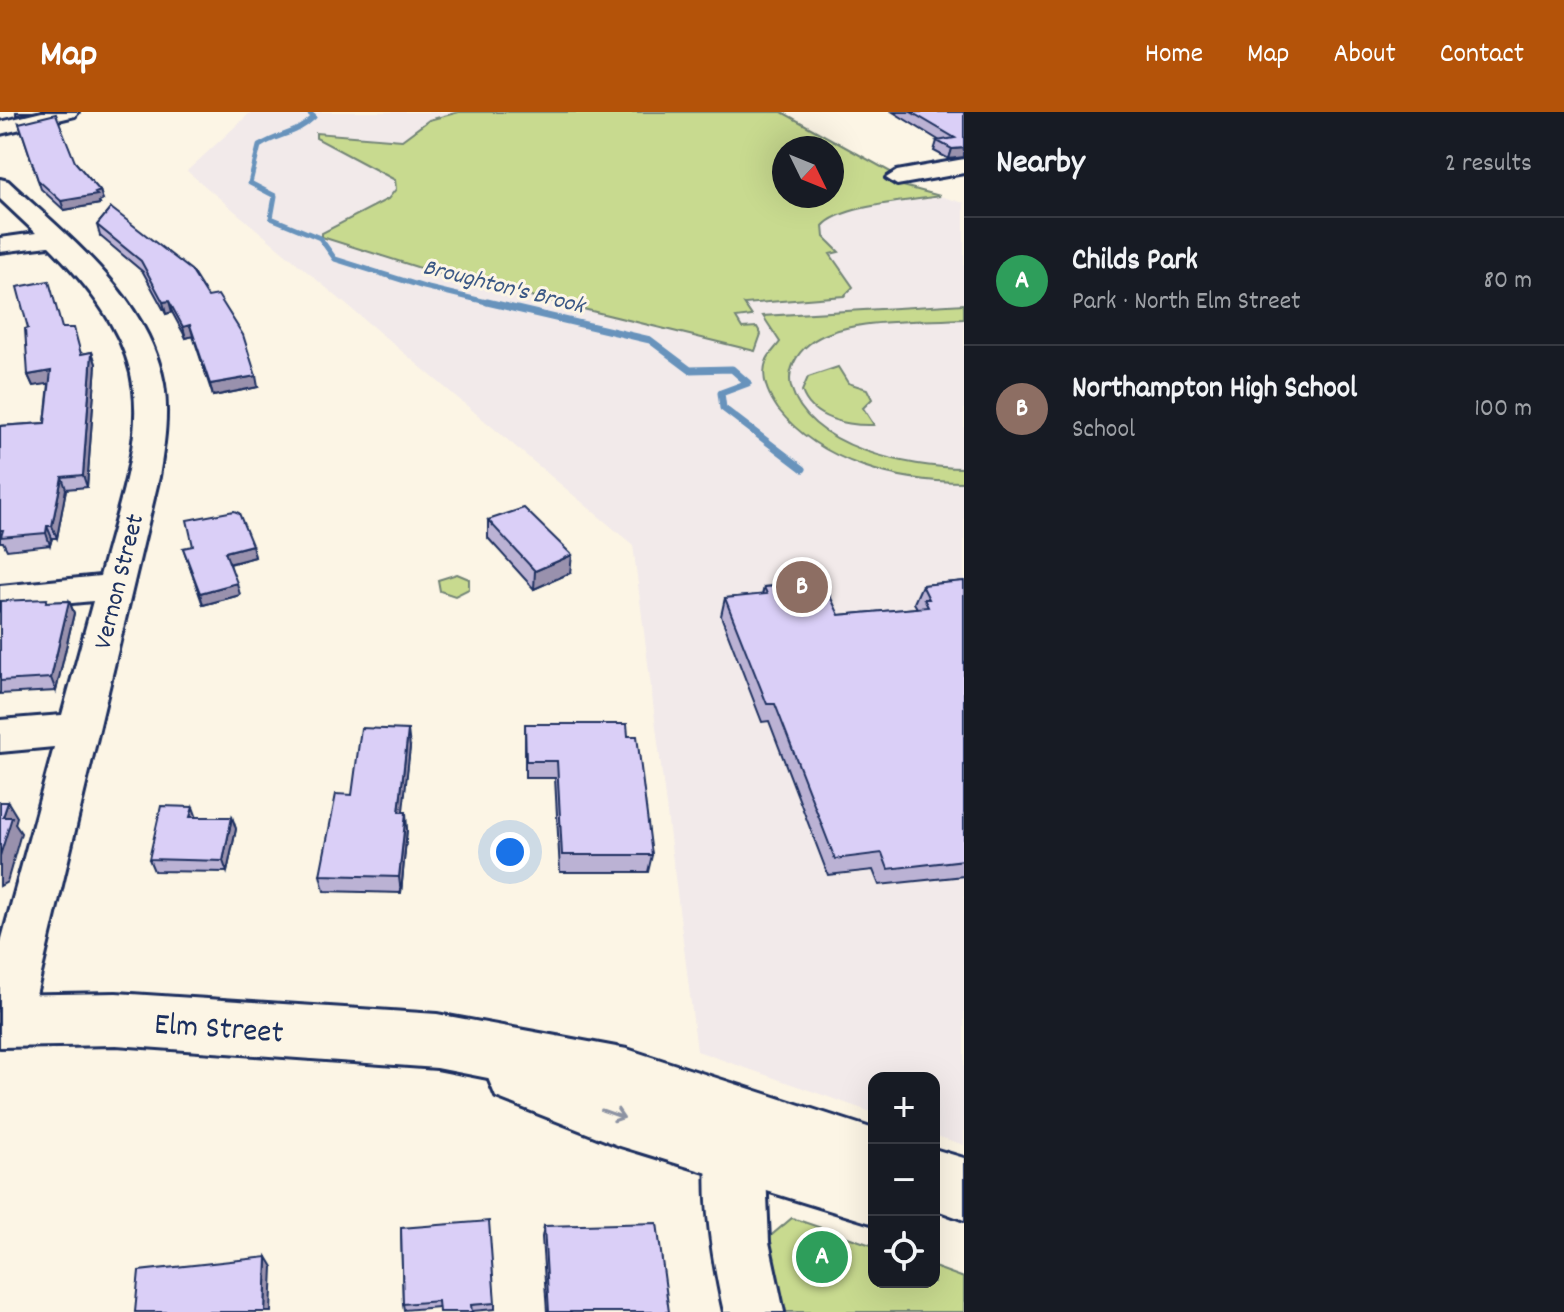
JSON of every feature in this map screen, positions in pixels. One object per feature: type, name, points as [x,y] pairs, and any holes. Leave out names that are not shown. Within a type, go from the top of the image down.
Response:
[{"type":"highway","name":"Elm Street","points":[[3,1021],[116,1019],[437,1041],[576,1101],[737,1133]]},
{"type":"highway","points":[[737,1133],[868,1158]]},
{"type":"highway","points":[[737,1133],[868,1190]]},
{"type":"highway","points":[[940,1181],[964,1189]]},
{"type":"highway","points":[[940,1213],[964,1220]]},
{"type":"street","points":[[0,128],[68,112]]},
{"type":"street","points":[[897,178],[964,166]]},
{"type":"street","name":"Vernon Street","points":[[0,186],[118,306],[134,332],[147,375],[151,420],[143,477],[3,1021]]},
{"type":"street","points":[[0,245],[53,238]]},
{"type":"street","points":[[0,598],[114,587]]},
{"type":"street","points":[[0,736],[80,729]]},
{"type":"street","points":[[737,1133],[734,1209],[738,1246],[754,1312]]},
{"type":"shaded area","points":[[251,112],[782,112],[825,136],[772,136],[772,208],[844,208],[844,146],[896,175],[894,183],[964,203],[964,1145],[940,1137],[940,1072],[868,1072],[868,1111],[697,1051],[633,545],[187,171]]},
{"type":"green space","points":[[459,112],[782,112],[825,136],[772,136],[772,208],[844,208],[844,146],[896,175],[892,183],[940,196],[845,213],[823,226],[824,237],[839,252],[830,254],[853,287],[844,296],[744,304],[752,316],[736,318],[742,328],[757,327],[761,334],[755,351],[436,273],[322,237],[322,233],[388,199],[396,189],[395,180],[316,138],[316,133],[402,140],[429,120]]},
{"type":"green space","points":[[964,304],[964,319],[883,322],[824,335],[800,353],[790,381],[802,408],[818,426],[840,440],[916,464],[964,468],[964,482],[887,473],[838,456],[796,428],[778,409],[769,393],[764,368],[780,342],[763,316]]},
{"type":"green space","points":[[838,367],[848,383],[867,389],[872,399],[863,408],[874,425],[832,419],[807,401],[802,391],[808,377]]},
{"type":"green space","points":[[457,574],[469,579],[469,589],[455,596],[440,591],[438,580]]},
{"type":"green space","points":[[792,1218],[868,1244],[868,1288],[940,1288],[940,1269],[964,1278],[964,1312],[782,1312],[767,1239]]},
{"type":"building","points":[[911,112],[964,112],[964,148],[952,149],[937,141],[955,138]]},
{"type":"building","points":[[56,114],[75,162],[100,191],[95,193],[97,195],[61,201],[38,180],[19,123]]},
{"type":"building","points":[[111,208],[191,270],[208,297],[218,295],[243,335],[256,376],[210,384],[190,325],[183,327],[169,301],[163,302],[141,261],[97,225]]},
{"type":"building","points":[[49,281],[62,328],[74,328],[81,354],[92,352],[83,475],[62,477],[52,526],[47,526],[46,533],[1,537],[0,426],[45,423],[51,371],[28,375],[25,329],[28,328],[17,287]]},
{"type":"building","points":[[524,508],[572,555],[535,571],[488,520]]},
{"type":"building","points":[[234,511],[239,513],[252,545],[225,552],[237,583],[200,593],[183,548],[193,546],[187,520]]},
{"type":"building","points":[[820,575],[839,615],[928,607],[924,599],[929,599],[922,585],[964,581],[964,860],[888,869],[882,853],[835,859],[775,704],[767,704],[725,598],[767,594],[764,587],[780,586],[776,578]]},
{"type":"building","points":[[47,599],[46,602],[69,601],[51,678],[0,681],[0,601]]},
{"type":"building","points":[[525,724],[627,724],[628,736],[637,736],[652,855],[562,855],[557,761],[526,761]]},
{"type":"building","points":[[361,728],[408,730],[399,812],[406,812],[399,877],[320,875],[336,794],[352,795]]},
{"type":"building","points":[[0,802],[8,802],[3,817],[12,817],[0,856]]},
{"type":"building","points":[[161,806],[193,807],[190,817],[232,817],[223,861],[149,859]]},
{"type":"building","points":[[489,1221],[495,1303],[471,1305],[472,1312],[439,1312],[438,1301],[403,1304],[401,1228]]},
{"type":"building","points":[[657,1223],[669,1312],[549,1312],[544,1226]]},
{"type":"building","points":[[267,1257],[265,1312],[135,1312],[139,1271]]},
{"type":"waterway","name":"Broughton's Brook","points":[[308,112],[314,117],[307,123],[259,146],[250,183],[275,196],[271,218],[320,238],[335,259],[424,287],[495,304]]},
{"type":"waterway","name":"Broughton's Brook","points":[[487,302],[650,340],[690,370],[732,369],[748,383],[721,393],[723,408],[803,469]]},
{"type":"place","name":"Northampton High School","points":[[802,587]]},
{"type":"place","name":"Childs Park","points":[[822,1257]]}]
